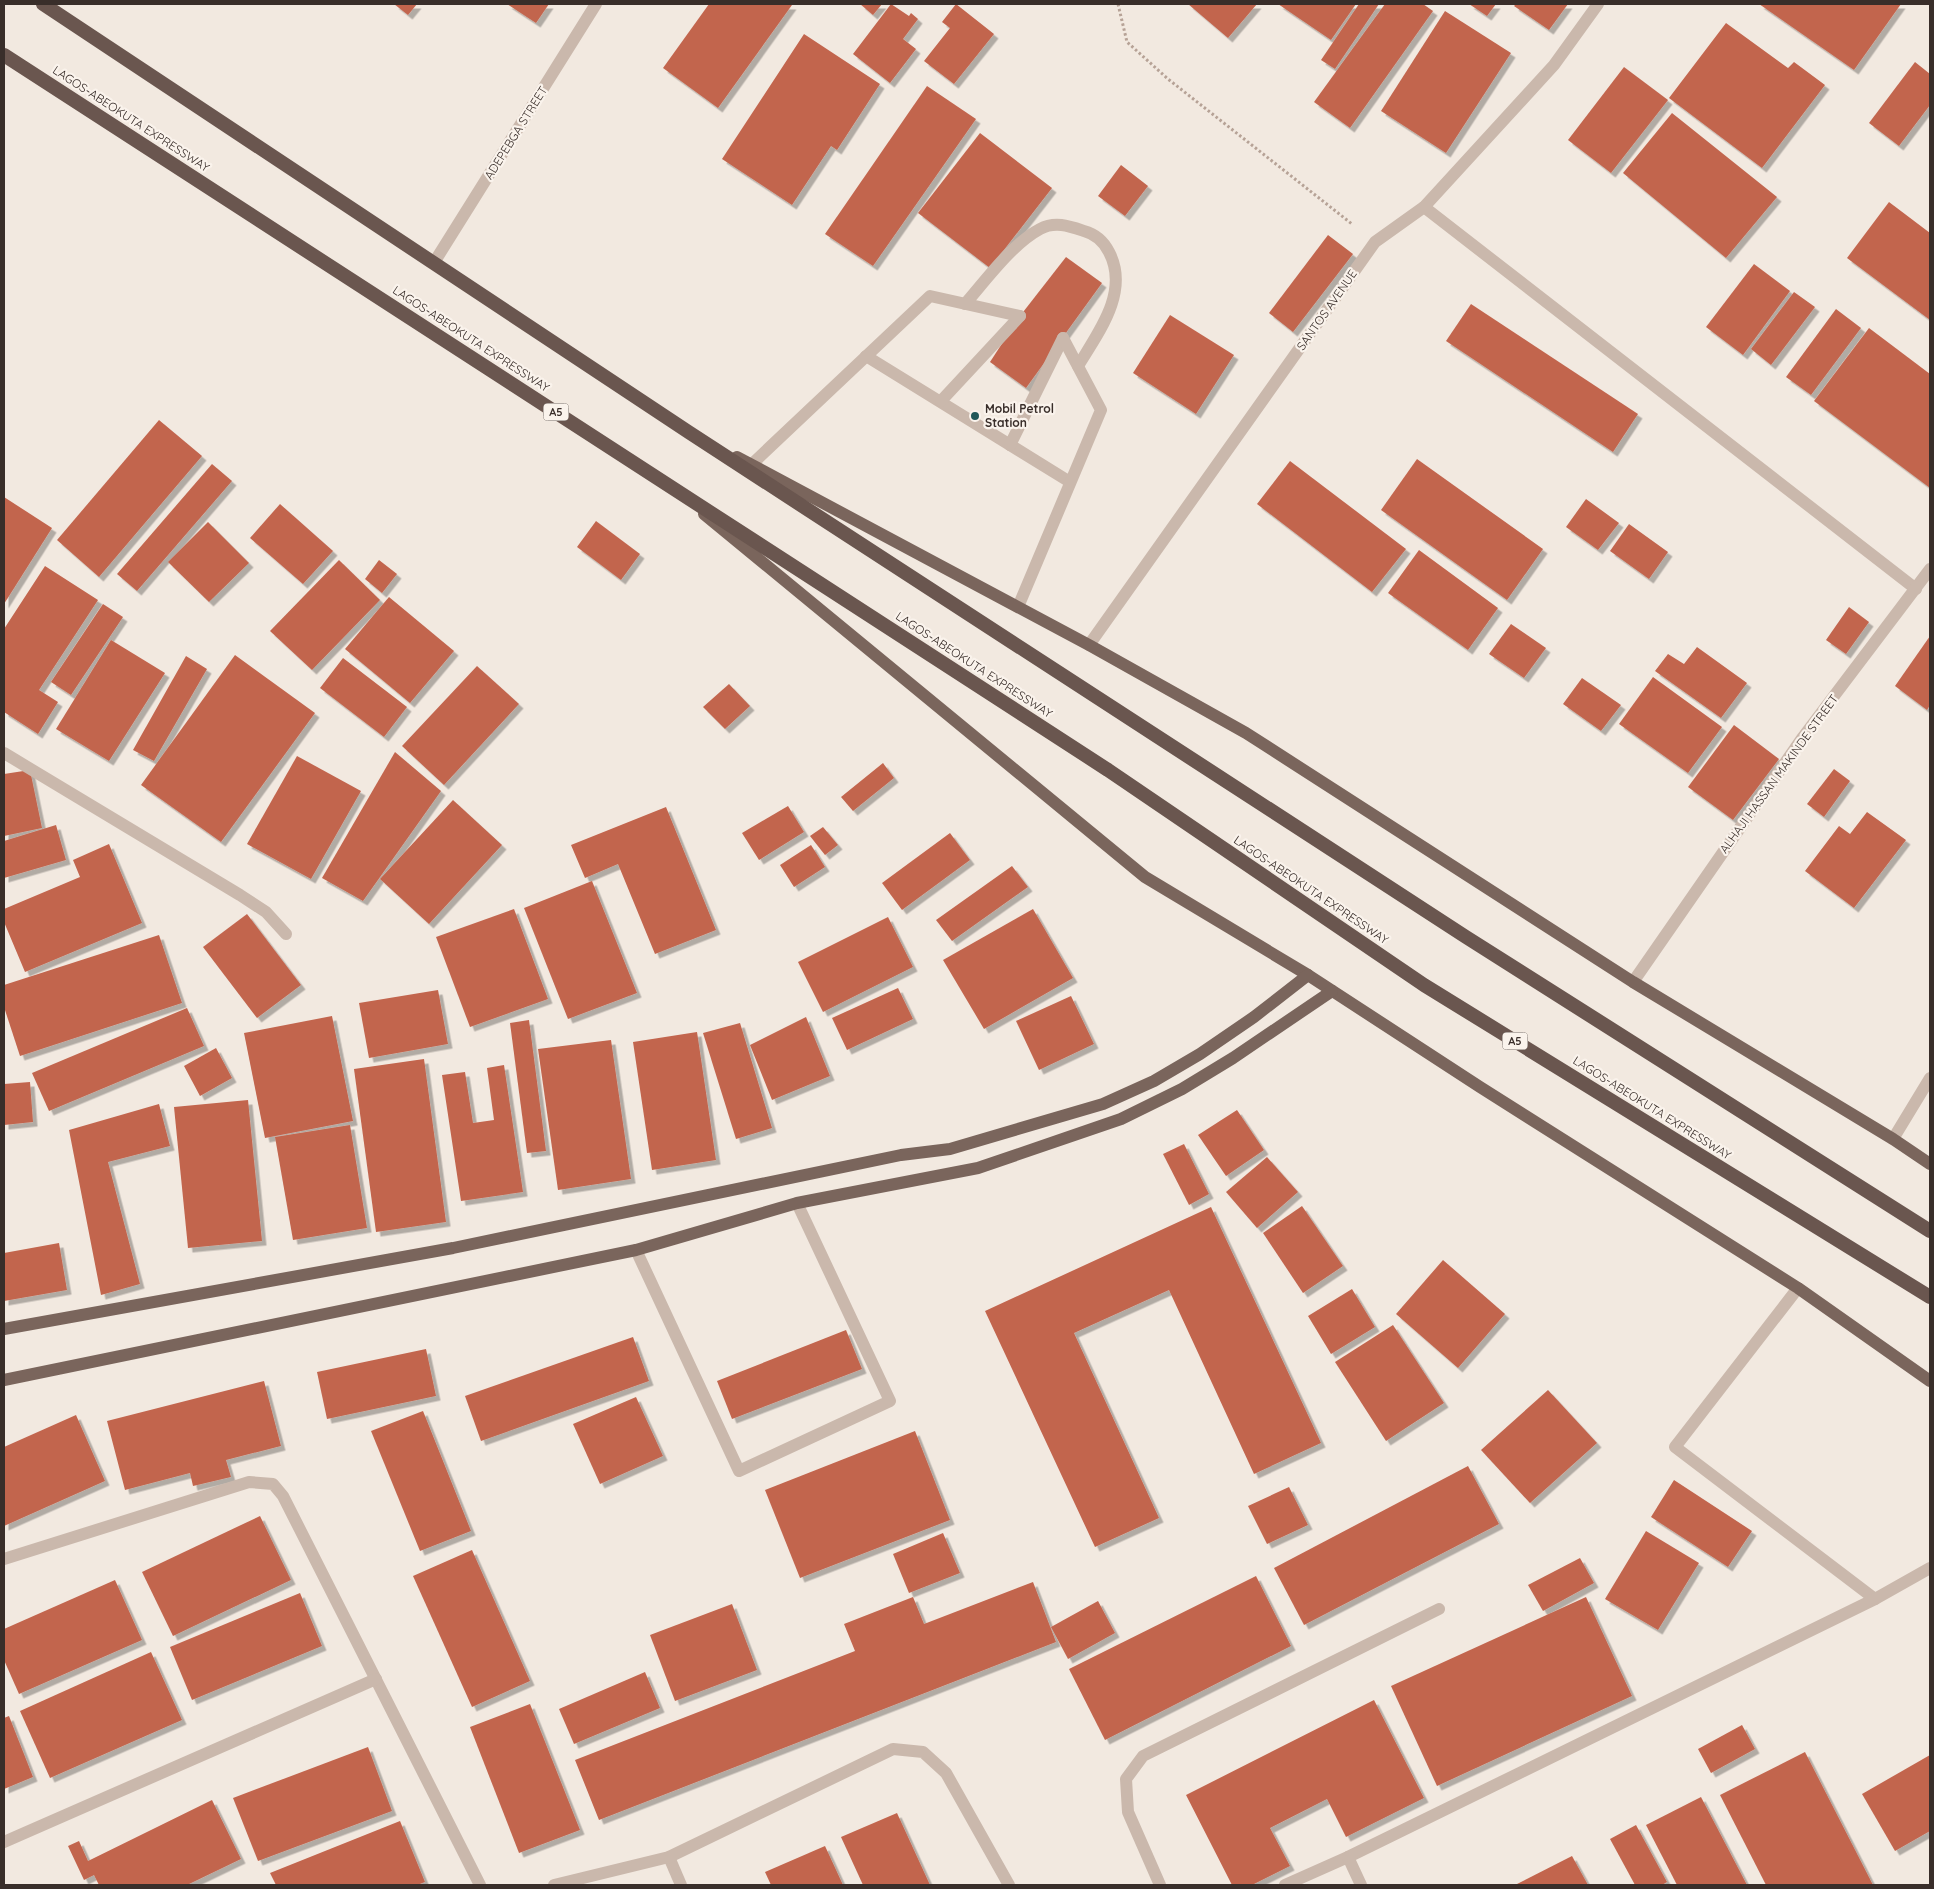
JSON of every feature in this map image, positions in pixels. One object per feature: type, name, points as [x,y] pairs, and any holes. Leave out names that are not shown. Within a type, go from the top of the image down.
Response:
[{"type":"highway","points":[[43,4],[435,262],[690,433],[1466,937],[1930,1231]]},
{"type":"highway","name":"LAGOS-ABEOKUTA EXPRESSWAY","points":[[4,55],[1108,770],[1424,985],[1930,1297]]},
{"type":"main road","points":[[690,433],[1018,606],[1246,733],[1633,982],[1893,1139],[1930,1164]]},
{"type":"main road","points":[[663,481],[1145,877],[1308,975],[1798,1288],[1930,1381]]},
{"type":"main road","points":[[4,1329],[443,1249],[901,1156],[950,1149],[1103,1104],[1154,1081],[1247,1022],[1308,975]]},
{"type":"main road","points":[[4,1380],[636,1250],[797,1203],[978,1168],[1121,1119],[1182,1089],[1233,1058],[1332,991]]},
{"type":"street","name":"ADEPEBGA STREET","points":[[435,262],[596,4]]},
{"type":"street","name":"SANTOS AVENUE","points":[[1089,645],[1375,242],[1424,207],[1554,65],[1598,4]]},
{"type":"street","points":[[1424,207],[1916,590]]},
{"type":"street","points":[[965,304],[1006,257],[1041,228],[1062,223],[1092,234],[1106,246],[1116,265],[1115,292],[1107,318],[1078,366]]},
{"type":"street","points":[[751,465],[930,296],[1020,316],[941,401]]},
{"type":"street","points":[[1010,445],[1063,338],[1101,410],[1018,606]]},
{"type":"street","points":[[866,356],[1070,482]]},
{"type":"street","name":"ALHAJI HASSAN MAKINDE STREET","points":[[1633,982],[1803,738],[1930,569]]},
{"type":"street","points":[[4,753],[240,895],[266,912],[286,934]]},
{"type":"street","points":[[1893,1139],[1930,1078]]},
{"type":"street","points":[[636,1250],[739,1470],[890,1401],[797,1203]]},
{"type":"street","points":[[1798,1288],[1675,1447],[1875,1599]]},
{"type":"street","points":[[4,1559],[249,1482],[272,1484],[283,1496],[480,1885]]},
{"type":"street","points":[[1285,1885],[1875,1599],[1930,1568]]},
{"type":"street","points":[[1160,1885],[1128,1812],[1126,1779],[1143,1756],[1439,1609]]},
{"type":"street","points":[[4,1842],[376,1678]]},
{"type":"street","points":[[554,1885],[669,1857],[893,1750],[923,1752],[946,1773],[1009,1885]]},
{"type":"street","points":[[1348,1856],[1361,1885]]},
{"type":"street","points":[[669,1857],[682,1885]]},
{"type":"path","points":[[1118,4],[1127,42],[1168,79],[1375,242]]},
{"type":"building","points":[[394,4],[417,4],[408,15]]},
{"type":"building","points":[[507,4],[549,4],[536,23]]},
{"type":"building","points":[[709,4],[792,5],[718,108],[663,68]]},
{"type":"building","points":[[860,4],[882,4],[873,15]]},
{"type":"building","points":[[891,4],[909,16],[911,13],[918,19],[903,39],[916,49],[890,83],[853,54]]},
{"type":"building","points":[[956,4],[994,34],[954,84],[924,61],[950,28],[942,22]]},
{"type":"building","points":[[1188,4],[1257,4],[1228,38]]},
{"type":"building","points":[[1278,4],[1356,4],[1331,40]]},
{"type":"building","points":[[1359,4],[1379,4],[1335,69],[1321,60]]},
{"type":"building","points":[[1385,4],[1423,4],[1433,11],[1350,128],[1314,102]]},
{"type":"building","points":[[1469,4],[1496,4],[1487,16]]},
{"type":"building","points":[[1516,4],[1568,4],[1549,30],[1514,6]]},
{"type":"building","points":[[1759,4],[1901,4],[1854,70]]},
{"type":"building","points":[[1445,11],[1511,53],[1446,153],[1381,111]]},
{"type":"building","points":[[1726,23],[1788,68],[1794,62],[1825,85],[1762,168],[1669,98]]},
{"type":"building","points":[[804,34],[880,84],[837,150],[831,146],[792,205],[722,159]]},
{"type":"building","points":[[1915,62],[1930,74],[1930,105],[1899,146],[1869,123]]},
{"type":"building","points":[[1624,67],[1668,100],[1611,173],[1568,140]]},
{"type":"building","points":[[927,86],[976,119],[873,266],[825,234]]},
{"type":"building","points":[[1672,113],[1777,197],[1726,258],[1623,173]]},
{"type":"building","points":[[980,133],[1052,188],[990,268],[918,213]]},
{"type":"building","points":[[1121,165],[1148,186],[1125,216],[1098,196]]},
{"type":"building","points":[[1889,202],[1930,233],[1930,320],[1847,258]]},
{"type":"building","points":[[1328,235],[1353,254],[1293,332],[1269,313]]},
{"type":"building","points":[[1066,257],[1102,283],[1026,388],[990,362],[1020,316]]},
{"type":"building","points":[[1754,264],[1790,291],[1743,355],[1706,327]]},
{"type":"building","points":[[1794,292],[1815,307],[1771,365],[1751,349]]},
{"type":"building","points":[[1471,304],[1638,414],[1613,452],[1446,341]]},
{"type":"building","points":[[1836,309],[1861,328],[1811,395],[1786,377]]},
{"type":"building","points":[[1170,315],[1234,355],[1196,414],[1133,373]]},
{"type":"building","points":[[1869,328],[1930,374],[1930,488],[1814,401]]},
{"type":"building","points":[[159,420],[202,456],[99,577],[57,540]]},
{"type":"building","points":[[1417,459],[1543,549],[1507,600],[1381,510]]},
{"type":"building","points":[[1290,461],[1406,549],[1372,592],[1257,504]]},
{"type":"building","points":[[212,464],[232,481],[137,591],[117,574]]},
{"type":"building","points":[[4,497],[52,528],[4,604]]},
{"type":"building","points":[[1586,499],[1619,523],[1598,550],[1566,527]]},
{"type":"building","points":[[280,504],[333,551],[303,584],[250,538]]},
{"type":"building","points":[[596,521],[640,554],[621,580],[577,547]]},
{"type":"building","points":[[208,522],[249,563],[209,602],[168,562]]},
{"type":"building","points":[[1629,524],[1668,552],[1649,579],[1610,551]]},
{"type":"building","points":[[1419,550],[1498,608],[1468,650],[1388,593]]},
{"type":"building","points":[[339,560],[380,600],[312,670],[270,631]]},
{"type":"building","points":[[379,560],[397,574],[382,593],[365,579]]},
{"type":"building","points":[[45,566],[98,600],[39,690],[58,702],[38,734],[4,712],[4,629]]},
{"type":"building","points":[[389,597],[454,651],[410,703],[345,649]]},
{"type":"building","points":[[103,604],[123,617],[71,695],[51,682]]},
{"type":"building","points":[[1849,607],[1869,622],[1846,654],[1826,640]]},
{"type":"building","points":[[1511,624],[1546,648],[1524,678],[1489,654]]},
{"type":"building","points":[[1930,636],[1930,705],[1927,710],[1895,686]]},
{"type":"building","points":[[111,640],[165,673],[109,761],[56,729]]},
{"type":"building","points":[[1697,647],[1747,683],[1721,718],[1655,671],[1668,654],[1684,664]]},
{"type":"building","points":[[235,655],[315,713],[221,842],[141,785]]},
{"type":"building","points":[[186,656],[207,669],[154,761],[133,750]]},
{"type":"building","points":[[343,658],[407,707],[384,737],[320,688]]},
{"type":"building","points":[[477,666],[519,704],[444,785],[402,746]]},
{"type":"building","points":[[1653,677],[1722,727],[1688,773],[1619,724]]},
{"type":"building","points":[[1582,678],[1621,705],[1601,731],[1563,704]]},
{"type":"building","points":[[729,684],[750,706],[725,729],[703,707]]},
{"type":"building","points":[[1734,725],[1779,759],[1733,820],[1688,787]]},
{"type":"building","points":[[395,752],[441,791],[363,901],[322,878]]},
{"type":"building","points":[[297,756],[361,791],[311,879],[247,844]]},
{"type":"building","points":[[883,763],[894,778],[853,811],[841,797]]},
{"type":"building","points":[[1834,769],[1850,781],[1824,817],[1807,804]]},
{"type":"building","points":[[30,770],[42,828],[4,836],[4,774]]},
{"type":"building","points":[[453,800],[502,845],[429,924],[380,879]]},
{"type":"building","points":[[788,806],[804,832],[759,860],[742,833]]},
{"type":"building","points":[[666,807],[716,930],[655,954],[618,864],[585,878],[571,845]]},
{"type":"building","points":[[1867,812],[1906,840],[1854,908],[1805,871],[1839,826],[1850,834]]},
{"type":"building","points":[[56,825],[66,860],[4,878],[4,841]]},
{"type":"building","points":[[823,827],[838,845],[825,855],[810,836]]},
{"type":"building","points":[[950,833],[970,860],[902,910],[882,883]]},
{"type":"building","points":[[109,844],[142,923],[25,972],[4,922],[4,909],[80,877],[73,860]]},
{"type":"building","points":[[811,845],[825,867],[794,887],[780,865]]},
{"type":"building","points":[[1012,866],[1028,887],[952,941],[936,920]]},
{"type":"building","points":[[592,881],[637,993],[568,1019],[524,908]]},
{"type":"building","points":[[514,909],[548,999],[470,1027],[436,937]]},
{"type":"building","points":[[1033,909],[1073,978],[984,1029],[943,960]]},
{"type":"building","points":[[247,914],[301,985],[257,1018],[203,947]]},
{"type":"building","points":[[888,917],[913,967],[823,1012],[798,962]]},
{"type":"building","points":[[159,935],[182,1003],[20,1056],[4,1007],[4,985]]},
{"type":"building","points":[[898,988],[913,1019],[847,1050],[832,1018]]},
{"type":"building","points":[[438,990],[448,1044],[369,1058],[359,1003]]},
{"type":"building","points":[[1071,996],[1094,1044],[1039,1070],[1016,1021]]},
{"type":"building","points":[[187,1008],[204,1046],[49,1111],[32,1073]]},
{"type":"building","points":[[332,1016],[353,1121],[265,1138],[244,1033]]},
{"type":"building","points":[[806,1017],[830,1076],[772,1100],[750,1045]]},
{"type":"building","points":[[529,1020],[546,1151],[527,1153],[510,1023]]},
{"type":"building","points":[[740,1023],[772,1128],[736,1139],[703,1033]]},
{"type":"building","points":[[697,1032],[716,1160],[652,1170],[633,1042]]},
{"type":"building","points":[[611,1040],[631,1179],[558,1190],[538,1049]]},
{"type":"building","points":[[216,1048],[232,1078],[200,1096],[184,1066]]},
{"type":"building","points":[[424,1059],[446,1222],[376,1232],[354,1069]]},
{"type":"building","points":[[504,1065],[523,1192],[461,1201],[442,1075],[465,1072],[473,1123],[494,1120],[487,1068]]},
{"type":"building","points":[[30,1082],[33,1122],[4,1125],[4,1084]]},
{"type":"building","points":[[248,1100],[262,1241],[188,1248],[174,1107]]},
{"type":"building","points":[[159,1104],[170,1146],[108,1162],[140,1284],[101,1295],[69,1130]]},
{"type":"building","points":[[1237,1110],[1264,1150],[1226,1176],[1198,1135]]},
{"type":"building","points":[[350,1125],[367,1228],[293,1240],[275,1137]]},
{"type":"building","points":[[1184,1144],[1209,1194],[1189,1205],[1163,1154]]},
{"type":"building","points":[[1267,1157],[1298,1192],[1257,1228],[1226,1192]]},
{"type":"building","points":[[1302,1206],[1343,1266],[1303,1293],[1263,1233]]},
{"type":"building","points":[[1211,1207],[1321,1443],[1254,1474],[1169,1290],[1074,1333],[1159,1518],[1095,1547],[985,1311]]},
{"type":"building","points":[[59,1243],[67,1290],[4,1301],[4,1253]]},
{"type":"building","points":[[1443,1260],[1505,1314],[1458,1368],[1396,1314]]},
{"type":"building","points":[[1352,1289],[1375,1327],[1331,1354],[1308,1316]]},
{"type":"building","points":[[1393,1325],[1444,1403],[1386,1441],[1335,1362]]},
{"type":"building","points":[[846,1330],[862,1369],[732,1419],[717,1381]]},
{"type":"building","points":[[633,1337],[649,1381],[481,1441],[465,1396]]},
{"type":"building","points":[[426,1349],[436,1396],[327,1419],[317,1372]]},
{"type":"building","points":[[264,1381],[281,1446],[226,1460],[231,1477],[193,1486],[190,1473],[125,1490],[107,1421]]},
{"type":"building","points":[[1548,1390],[1597,1443],[1530,1503],[1481,1450]]},
{"type":"building","points":[[636,1397],[663,1456],[600,1484],[573,1424]]},
{"type":"building","points":[[423,1411],[471,1531],[420,1551],[371,1431]]},
{"type":"building","points":[[76,1415],[105,1481],[4,1526],[4,1447]]},
{"type":"building","points":[[915,1431],[950,1520],[800,1578],[765,1490]]},
{"type":"building","points":[[1468,1466],[1499,1524],[1304,1625],[1274,1568]]},
{"type":"building","points":[[1674,1480],[1752,1531],[1728,1567],[1651,1517]]},
{"type":"building","points":[[1289,1487],[1308,1525],[1267,1544],[1248,1506]]},
{"type":"building","points":[[260,1516],[291,1580],[173,1636],[142,1572]]},
{"type":"building","points":[[1646,1531],[1699,1563],[1658,1630],[1605,1599]]},
{"type":"building","points":[[943,1533],[960,1573],[909,1593],[893,1554]]},
{"type":"building","points":[[472,1550],[530,1681],[472,1707],[413,1576]]},
{"type":"building","points":[[1580,1558],[1594,1583],[1543,1611],[1528,1585]]},
{"type":"building","points":[[1256,1576],[1291,1646],[1105,1740],[1069,1669]]},
{"type":"building","points":[[115,1580],[142,1640],[19,1694],[4,1660],[4,1629]]},
{"type":"building","points":[[1033,1582],[1056,1642],[599,1820],[575,1760],[855,1651],[844,1624],[913,1597],[924,1624]]},
{"type":"building","points":[[300,1593],[322,1646],[192,1700],[170,1647]]},
{"type":"building","points":[[1586,1597],[1632,1696],[1437,1786],[1391,1686]]},
{"type":"building","points":[[1098,1601],[1115,1633],[1068,1659],[1051,1627]]},
{"type":"building","points":[[732,1604],[757,1670],[675,1701],[650,1635]]},
{"type":"building","points":[[151,1652],[182,1720],[50,1778],[20,1711]]},
{"type":"building","points":[[645,1672],[660,1708],[574,1744],[559,1709]]},
{"type":"building","points":[[1374,1700],[1424,1798],[1346,1837],[1327,1799],[1270,1828],[1290,1866],[1252,1885],[1232,1885],[1186,1795]]},
{"type":"building","points":[[530,1704],[580,1830],[519,1853],[470,1727]]},
{"type":"building","points":[[9,1716],[33,1777],[4,1789],[4,1718]]},
{"type":"building","points":[[1742,1725],[1755,1749],[1711,1773],[1698,1749]]},
{"type":"building","points":[[368,1747],[392,1811],[258,1861],[233,1798]]},
{"type":"building","points":[[1805,1752],[1873,1885],[1766,1885],[1720,1795]]},
{"type":"building","points":[[1930,1755],[1930,1831],[1895,1851],[1862,1794]]},
{"type":"building","points":[[1701,1797],[1747,1885],[1677,1885],[1646,1825]]},
{"type":"building","points":[[212,1800],[241,1859],[187,1885],[99,1885],[94,1875],[84,1880],[68,1846],[79,1841],[88,1861]]},
{"type":"building","points":[[897,1813],[930,1885],[863,1885],[841,1837]]},
{"type":"building","points":[[400,1821],[425,1882],[417,1885],[276,1885],[270,1873]]},
{"type":"building","points":[[1636,1825],[1667,1882],[1662,1885],[1635,1885],[1610,1839]]},
{"type":"building","points":[[825,1846],[843,1885],[771,1885],[765,1872]]},
{"type":"building","points":[[1572,1856],[1588,1885],[1515,1885]]},
{"type":"place","name":"Mobil Petrol Station","points":[[975,416]]}]
